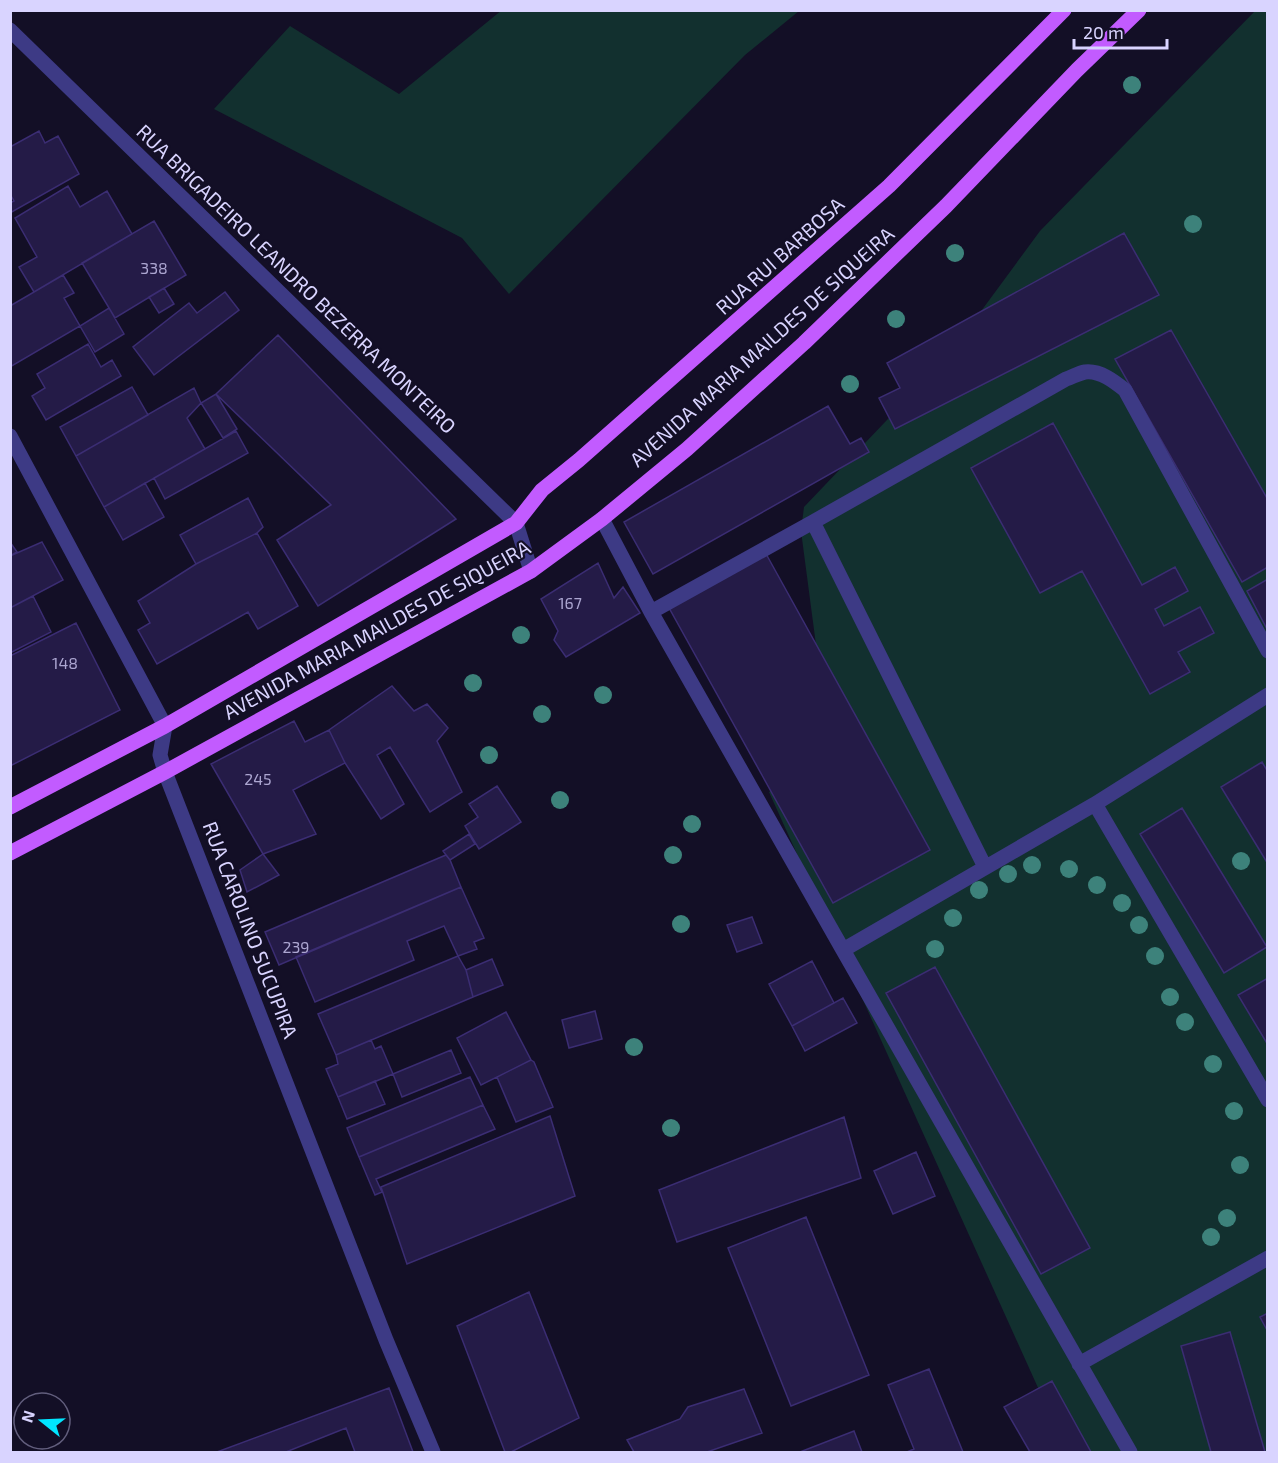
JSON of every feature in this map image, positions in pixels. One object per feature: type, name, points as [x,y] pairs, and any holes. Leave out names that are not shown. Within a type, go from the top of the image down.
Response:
[{"type":"main road","name":"RUA RUI BARBOSA","points":[[516,524],[542,490],[890,186],[1064,10]]},
{"type":"main road","name":"AVENIDA MARIA MAILDES DE SIQUEIRA","points":[[10,853],[165,772],[531,571],[602,519],[687,449],[804,343],[946,206],[1077,70],[1139,10]]},
{"type":"main road","name":"AVENIDA MARIA MAILDES DE SIQUEIRA","points":[[10,807],[165,726],[516,524]]},
{"type":"street","name":"RUA BRIGADEIRO LEANDRO BEZERRA MONTEIRO","points":[[10,30],[516,524],[531,571]]},
{"type":"street","points":[[651,612],[1066,379],[1084,372],[1095,372],[1125,390],[1268,651]]},
{"type":"street","points":[[10,436],[165,726]]},
{"type":"street","points":[[602,519],[651,612],[1130,1452]]},
{"type":"street","points":[[813,522],[985,867]]},
{"type":"street","points":[[843,950],[1095,804],[1268,695]]},
{"type":"street","name":"RUA CAROLINO SUCUPIRA","points":[[165,726],[160,755],[165,772],[386,1340],[433,1452]]},
{"type":"street","points":[[1095,804],[1268,1100]]},
{"type":"street","points":[[1079,1364],[1268,1258]]},
{"type":"green space","points":[[502,10],[799,11],[745,55],[509,294],[462,238],[214,109],[290,26],[399,94]]},
{"type":"green space","points":[[1255,11],[1267,11],[1267,1452],[1067,1452],[769,792],[830,751],[801,531],[804,507],[948,356],[1040,231]]},
{"type":"building","points":[[39,131],[45,143],[58,136],[79,174],[10,213],[10,203],[14,201],[10,194],[10,147]]},
{"type":"building","points":[[68,186],[80,207],[107,191],[132,234],[34,292],[19,267],[37,257],[15,218]]},
{"type":"building","points":[[154,221],[186,275],[115,318],[82,263]]},
{"type":"building","points":[[1124,233],[1159,295],[895,429],[879,398],[900,388],[887,363]]},
{"type":"building","points":[[63,275],[74,293],[64,298],[80,326],[10,367],[10,306]]},
{"type":"building","points":[[164,288],[174,304],[159,313],[149,297]]},
{"type":"building","points":[[225,292],[239,310],[154,375],[133,347],[189,303],[197,313]]},
{"type":"building","points":[[109,308],[124,334],[95,352],[80,326]]},
{"type":"building","points":[[1171,330],[1268,500],[1268,567],[1242,582],[1115,359]]},
{"type":"building","points":[[278,335],[456,519],[318,606],[277,540],[331,505],[216,394]]},
{"type":"building","points":[[88,344],[101,367],[112,360],[121,376],[46,420],[32,396],[45,388],[37,374]]},
{"type":"building","points":[[132,387],[148,415],[76,456],[60,427]]},
{"type":"building","points":[[194,388],[201,403],[187,418],[205,449],[104,507],[76,456]]},
{"type":"building","points":[[216,394],[237,429],[223,438],[201,403]]},
{"type":"building","points":[[828,406],[850,444],[861,438],[869,452],[653,574],[624,522]]},
{"type":"building","points":[[1053,423],[1142,585],[1175,567],[1188,591],[1155,609],[1164,626],[1200,607],[1214,633],[1178,652],[1190,672],[1150,694],[1082,571],[1040,593],[971,468]]},
{"type":"building","points":[[236,431],[248,453],[165,499],[154,478]]},
{"type":"building","points":[[145,483],[164,517],[123,540],[104,507]]},
{"type":"building","points":[[248,498],[263,527],[257,533],[196,564],[180,535]]},
{"type":"building","points":[[257,533],[298,606],[258,629],[248,612],[157,664],[138,630],[150,623],[138,601],[196,564]]},
{"type":"building","points":[[10,542],[17,552],[10,556]]},
{"type":"building","points":[[42,542],[63,580],[10,608],[10,556]]},
{"type":"building","points":[[765,552],[930,850],[833,903],[668,606]]},
{"type":"building","points":[[598,563],[614,598],[623,587],[640,613],[566,657],[554,640],[558,631],[541,599]]},
{"type":"building","points":[[1268,579],[1268,631],[1247,591]]},
{"type":"building","points":[[33,596],[51,632],[10,653],[10,608]]},
{"type":"building","points":[[76,623],[120,710],[10,766],[10,656]]},
{"type":"building","points":[[392,686],[414,711],[427,704],[448,728],[437,741],[462,792],[430,812],[390,747],[377,755],[404,804],[381,819],[345,763],[329,730]]},
{"type":"building","points":[[294,721],[305,742],[329,730],[345,763],[293,790],[316,834],[263,854],[211,764]]},
{"type":"building","points":[[1262,762],[1268,772],[1268,864],[1221,787]]},
{"type":"building","points":[[497,786],[521,822],[479,849],[465,826],[478,817],[469,804]]},
{"type":"building","points":[[1182,808],[1267,947],[1224,973],[1140,834]]},
{"type":"building","points":[[469,834],[475,844],[450,860],[443,851]]},
{"type":"building","points":[[263,854],[279,875],[247,892],[240,870]]},
{"type":"building","points":[[446,855],[461,887],[279,965],[265,932]]},
{"type":"building","points":[[461,887],[484,938],[474,942],[477,949],[458,956],[444,926],[407,941],[414,960],[315,1002],[296,957]]},
{"type":"building","points":[[752,917],[762,943],[737,952],[727,925]]},
{"type":"building","points":[[458,956],[466,970],[473,997],[336,1055],[318,1014]]},
{"type":"building","points":[[492,959],[503,985],[473,997],[466,970]]},
{"type":"building","points":[[812,961],[834,1003],[792,1026],[769,984]]},
{"type":"building","points":[[935,967],[1090,1248],[1041,1274],[886,993]]},
{"type":"building","points":[[1268,978],[1268,1045],[1238,995]]},
{"type":"building","points":[[843,998],[857,1023],[805,1051],[792,1026]]},
{"type":"building","points":[[595,1011],[602,1039],[569,1048],[562,1020]]},
{"type":"building","points":[[506,1012],[531,1060],[481,1085],[457,1038]]},
{"type":"building","points":[[371,1040],[375,1049],[381,1046],[393,1074],[338,1097],[326,1069],[338,1064],[336,1055]]},
{"type":"building","points":[[451,1050],[461,1073],[402,1097],[393,1074]]},
{"type":"building","points":[[531,1060],[534,1062],[553,1107],[516,1122],[497,1077]]},
{"type":"building","points":[[470,1077],[483,1105],[359,1157],[347,1128]]},
{"type":"building","points":[[375,1081],[385,1104],[347,1119],[338,1097]]},
{"type":"building","points":[[483,1105],[495,1129],[376,1179],[382,1192],[375,1195],[359,1157]]},
{"type":"building","points":[[550,1116],[575,1196],[407,1264],[381,1187]]},
{"type":"building","points":[[844,1117],[861,1178],[677,1242],[659,1190]]},
{"type":"building","points":[[916,1152],[935,1196],[893,1214],[874,1171]]},
{"type":"building","points":[[806,1217],[869,1375],[791,1406],[728,1248]]},
{"type":"building","points":[[529,1292],[579,1418],[511,1452],[505,1452],[457,1326]]},
{"type":"building","points":[[1268,1313],[1268,1332],[1260,1317]]},
{"type":"building","points":[[1230,1332],[1265,1452],[1211,1452],[1181,1346]]},
{"type":"building","points":[[929,1369],[963,1452],[907,1452],[914,1449],[888,1385]]},
{"type":"building","points":[[1052,1381],[1091,1452],[1030,1452],[1004,1407]]},
{"type":"building","points":[[389,1388],[413,1452],[355,1452],[346,1428],[286,1452],[217,1452]]},
{"type":"building","points":[[744,1389],[762,1433],[707,1452],[634,1452],[627,1440],[680,1419],[688,1407]]},
{"type":"building","points":[[854,1431],[862,1452],[800,1452]]}]
